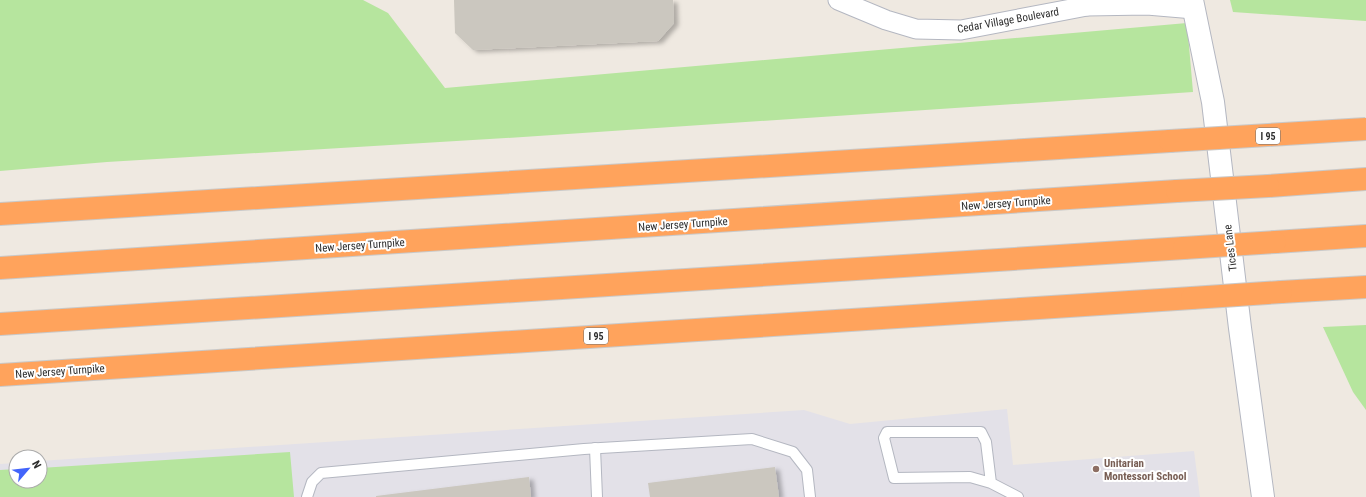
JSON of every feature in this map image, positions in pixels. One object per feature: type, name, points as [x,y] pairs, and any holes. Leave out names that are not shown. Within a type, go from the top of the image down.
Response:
[{"type":"highway","name":"I 95","points":[[0,214],[1366,129]]},
{"type":"highway","name":"New Jersey Turnpike","points":[[0,268],[1366,179]]},
{"type":"highway","points":[[0,324],[1366,236]]},
{"type":"highway","name":"New Jersey Turnpike","points":[[0,375],[1366,287]]},
{"type":"street","name":"Cedar Village Boulevard","points":[[838,0],[886,20],[923,30],[961,30],[1092,3],[1193,5]]},
{"type":"street","name":"Tices Lane","points":[[1193,5],[1213,102],[1240,328],[1263,497]]},
{"type":"lane","points":[[991,483],[986,442],[981,432],[887,432],[884,438],[894,478],[970,478],[991,483],[1018,497]]},
{"type":"lane","points":[[307,497],[312,482],[321,473],[595,448],[752,439],[793,452],[807,470],[810,497]]},
{"type":"lane","points":[[595,448],[597,497]]},
{"type":"shaded area","points":[[1007,409],[1013,465],[1194,451],[1200,497],[0,497],[0,464],[8,464],[8,489],[48,489],[48,460],[804,410],[850,424]]},
{"type":"green space","points":[[0,0],[363,0],[388,13],[445,88],[1187,23],[1193,92],[523,137],[107,162],[0,171]]},
{"type":"green space","points":[[1230,0],[1366,0],[1366,21],[1233,12]]},
{"type":"green space","points":[[1366,325],[1366,410],[1353,392],[1323,327]]},
{"type":"green space","points":[[290,452],[294,497],[0,497],[0,470],[8,470],[8,489],[48,489],[48,467]]},
{"type":"building","points":[[454,0],[673,0],[674,23],[658,41],[473,50],[455,33]]},
{"type":"building","points":[[775,467],[779,497],[650,497],[648,483]]},
{"type":"building","points":[[529,477],[531,497],[376,497],[376,496]]},
{"type":"place","name":"Unitarian Montessori School","points":[[1096,469]]}]
